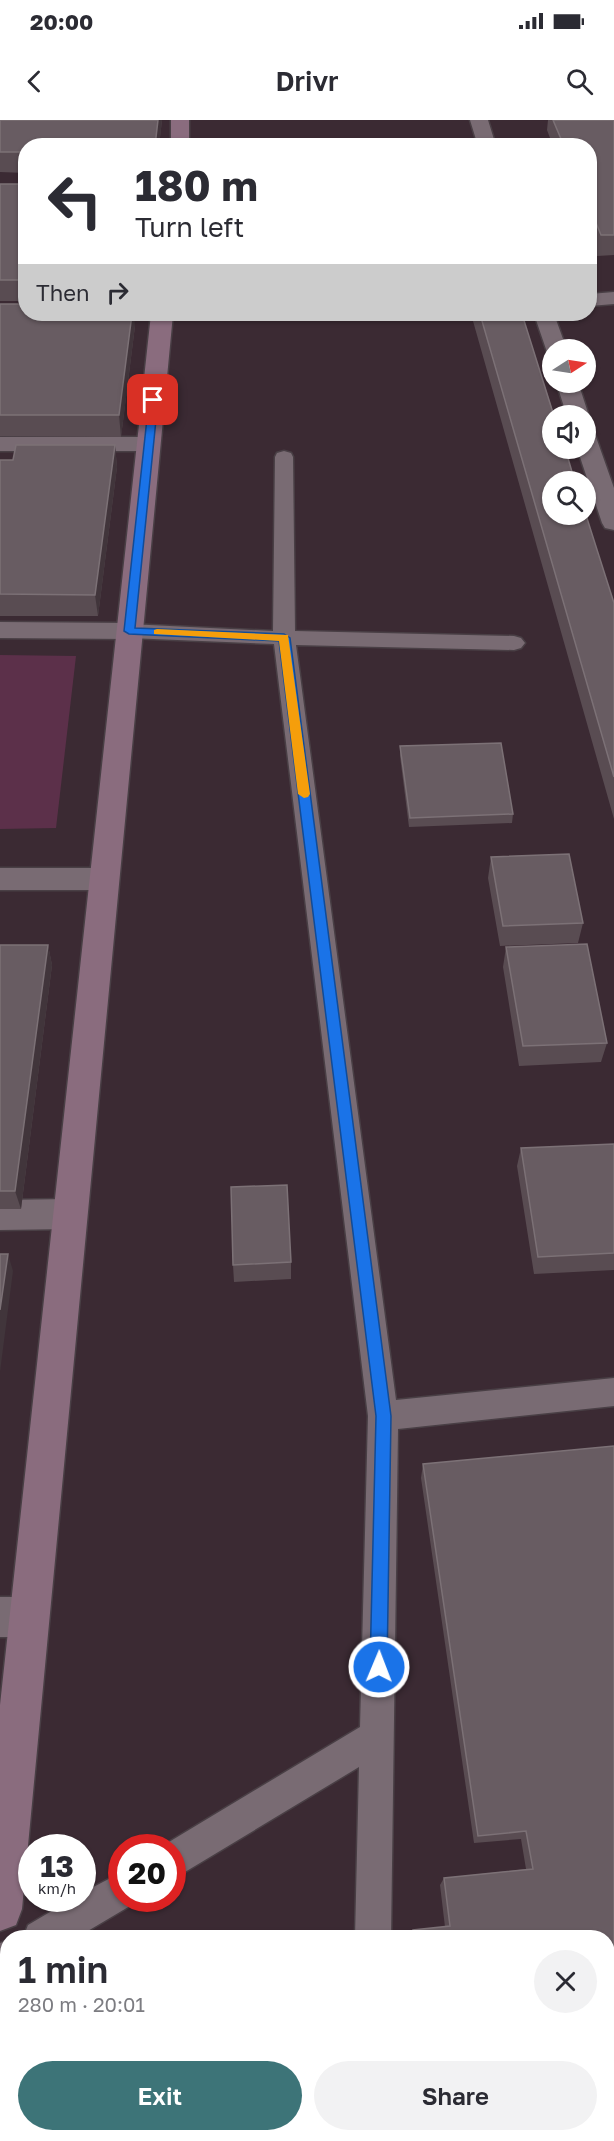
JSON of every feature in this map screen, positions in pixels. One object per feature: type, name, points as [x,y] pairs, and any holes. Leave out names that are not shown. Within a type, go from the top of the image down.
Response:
[{"type":"street","points":[[180,120],[180,138]]},
{"type":"street","points":[[479,120],[485,138]]},
{"type":"street","points":[[597,299],[614,298]]},
{"type":"street","points":[[0,1909],[14,1617],[70,1214],[161,321]]},
{"type":"street","points":[[546,321],[552,339]]},
{"type":"street","points":[[0,444],[149,444]]},
{"type":"street","points":[[592,459],[614,523]]},
{"type":"street","points":[[0,630],[129,631]]},
{"type":"street","points":[[0,879],[104,879]]},
{"type":"street","points":[[0,1215],[70,1214]]},
{"type":"lane","points":[[284,458],[284,638],[383,1416],[373,1930]]},
{"type":"lane","points":[[129,631],[284,638],[513,643]]},
{"type":"lane","points":[[383,1416],[614,1392]]},
{"type":"lane","points":[[186,1851],[378,1736]]},
{"type":"lane","points":[[54,1930],[108,1898]]},
{"type":"shaded area","points":[[0,120],[614,120],[614,1930],[0,1930]]},
{"type":"shaded area","points":[[0,655],[76,656],[56,828],[0,829]]},
{"type":"building","points":[[0,120],[158,120],[156,138],[18,138],[18,152],[0,152]]},
{"type":"building","points":[[553,120],[614,120],[614,235],[601,235],[597,225],[597,138],[561,138]]},
{"type":"building","points":[[0,184],[18,184],[18,280],[0,280]]},
{"type":"building","points":[[0,304],[18,304],[18,321],[131,321],[119,415],[0,415]]},
{"type":"building","points":[[482,321],[524,321],[542,378],[542,393],[547,393],[551,405],[542,405],[542,459],[568,459],[572,471],[542,471],[542,525],[589,525],[614,603],[614,777]]},
{"type":"building","points":[[16,445],[115,445],[95,595],[0,594],[0,460],[13,460]]},
{"type":"building","points":[[501,743],[513,814],[410,818],[400,746]]},
{"type":"building","points":[[569,854],[583,923],[503,926],[491,857]]},
{"type":"building","points":[[587,944],[607,1043],[523,1046],[506,947]]},
{"type":"building","points":[[0,945],[48,945],[15,1191],[0,1191]]},
{"type":"building","points":[[614,1144],[614,1253],[538,1257],[521,1148]]},
{"type":"building","points":[[287,1185],[291,1262],[233,1265],[231,1187]]},
{"type":"building","points":[[0,1254],[8,1254],[0,1310]]},
{"type":"building","points":[[614,1446],[614,1930],[413,1930],[450,1926],[444,1878],[533,1869],[526,1831],[478,1836],[423,1464]]},
{"type":"slow traffic","points":[[157,632],[284,638],[304,794]]},
{"type":"route","points":[[153,400],[129,631],[284,638],[383,1416],[379,1667]]}]
